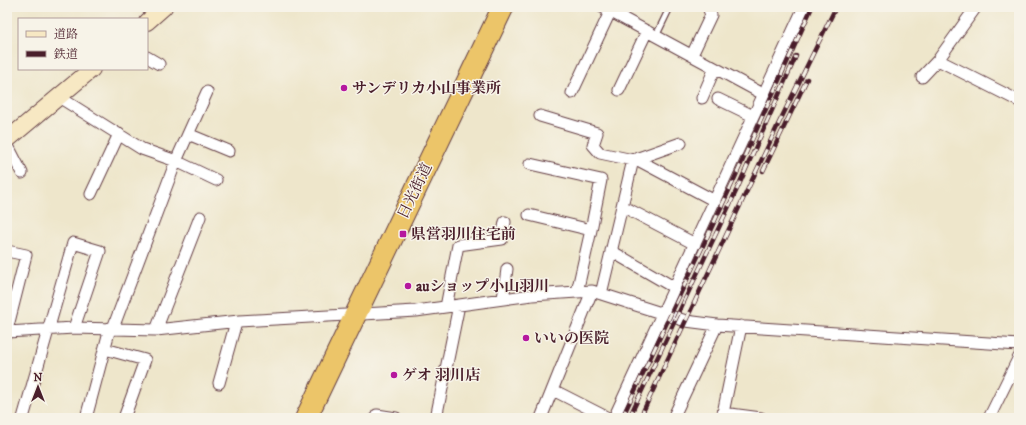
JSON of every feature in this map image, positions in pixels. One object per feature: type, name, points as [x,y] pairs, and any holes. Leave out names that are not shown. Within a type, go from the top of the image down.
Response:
[{"type":"highway","name":"日光街道","points":[[306,418],[503,7]]},
{"type":"street","points":[[148,21],[164,7]]},
{"type":"street","points":[[692,56],[711,15],[708,7]]},
{"type":"street","points":[[614,418],[804,7]]},
{"type":"street","points":[[922,77],[938,60],[976,7]]},
{"type":"street","points":[[572,93],[611,10],[763,94]]},
{"type":"street","points":[[619,90],[651,33]]},
{"type":"street","points":[[148,58],[159,64]]},
{"type":"street","points":[[938,60],[1019,101]]},
{"type":"street","points":[[702,98],[715,68]]},
{"type":"street","points":[[7,140],[91,70]]},
{"type":"street","points":[[86,418],[112,328],[176,161],[206,92]]},
{"type":"street","points":[[59,97],[142,149],[176,161],[216,180]]},
{"type":"street","points":[[718,99],[753,116]]},
{"type":"street","points":[[540,116],[597,133],[593,145],[600,154],[635,159],[715,201]]},
{"type":"street","points":[[92,194],[119,134]]},
{"type":"street","points":[[188,134],[229,151]]},
{"type":"street","points":[[635,159],[681,143]]},
{"type":"street","points":[[7,144],[22,173]]},
{"type":"street","points":[[541,418],[596,293],[611,251],[635,159]]},
{"type":"street","points":[[530,164],[601,180],[577,292]]},
{"type":"street","points":[[622,206],[695,244]]},
{"type":"street","points":[[529,216],[591,230]]},
{"type":"street","points":[[156,330],[200,217]]},
{"type":"street","points":[[446,307],[458,245],[502,239],[505,222]]},
{"type":"street","points":[[23,418],[73,243],[100,251],[74,328]]},
{"type":"street","points":[[7,250],[26,255],[7,331],[49,328],[156,330],[236,322],[416,311],[532,295],[577,292],[596,293],[686,321],[717,325],[1019,345]]},
{"type":"street","points":[[611,251],[675,288]]},
{"type":"street","points":[[503,299],[507,269]]},
{"type":"street","points":[[436,418],[459,305]]},
{"type":"street","points":[[219,383],[236,322]]},
{"type":"street","points":[[673,418],[717,325]]},
{"type":"street","points":[[740,326],[723,416],[761,418]]},
{"type":"street","points":[[105,349],[145,360],[124,418]]},
{"type":"street","points":[[989,418],[1019,357]]},
{"type":"street","points":[[553,390],[608,418]]},
{"type":"street","points":[[376,418],[377,415],[396,418]]},
{"type":"lane","points":[[651,33],[670,7]]},
{"type":"railway","points":[[622,418],[732,184],[812,7]]},
{"type":"railway","points":[[640,418],[777,127],[836,7]]},
{"type":"railway","points":[[629,418],[738,187],[796,56]]},
{"type":"railway","points":[[763,171],[807,79]]},
{"type":"place","name":"サンデリカ小山事業所","points":[[344,88]]},
{"type":"place","name":"県営羽川住宅前","points":[[403,234]]},
{"type":"place","name":"auショップ小山羽川","points":[[408,286]]},
{"type":"place","name":"いいの医院","points":[[526,338]]},
{"type":"place","name":"ゲオ 羽川店","points":[[394,375]]}]
